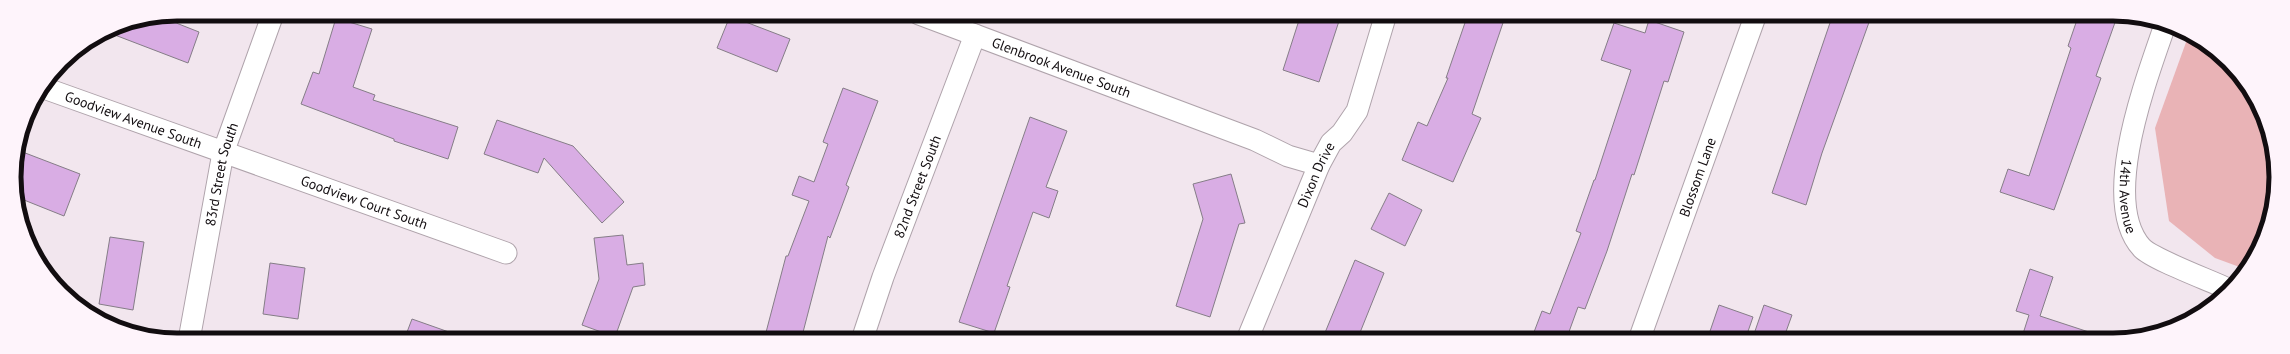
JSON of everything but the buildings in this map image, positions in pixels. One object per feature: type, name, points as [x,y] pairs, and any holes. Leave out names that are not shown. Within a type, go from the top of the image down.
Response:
[{"type":"street","name":"83rd Street South","points":[[190,333],[223,152],[270,21]]},
{"type":"street","name":"Glenbrook Avenue South","points":[[939,21],[1204,120],[1255,140],[1288,156],[1319,165]]},
{"type":"street","name":"Dixon Drive","points":[[1250,333],[1319,165],[1331,143],[1342,133],[1357,111],[1384,21]]},
{"type":"street","name":"Blossom Lane","points":[[1642,333],[1753,21]]},
{"type":"street","name":"14th Avenue","points":[[2164,29],[2143,88],[2126,153],[2126,197],[2129,224],[2142,248],[2157,257],[2223,287]]},
{"type":"street","name":"82nd Street South","points":[[864,333],[975,34]]},
{"type":"street","name":"Goodview Avenue South","points":[[48,89],[223,152]]},
{"type":"street","name":"Goodview Court South","points":[[223,152],[506,253]]},
{"type":"shaded area","points":[[2187,40],[2200,47],[2216,60],[2243,90],[2253,108],[2264,137],[2269,167],[2269,187],[2261,227],[2253,246],[2240,267],[2215,258],[2169,221],[2155,128]]}]
